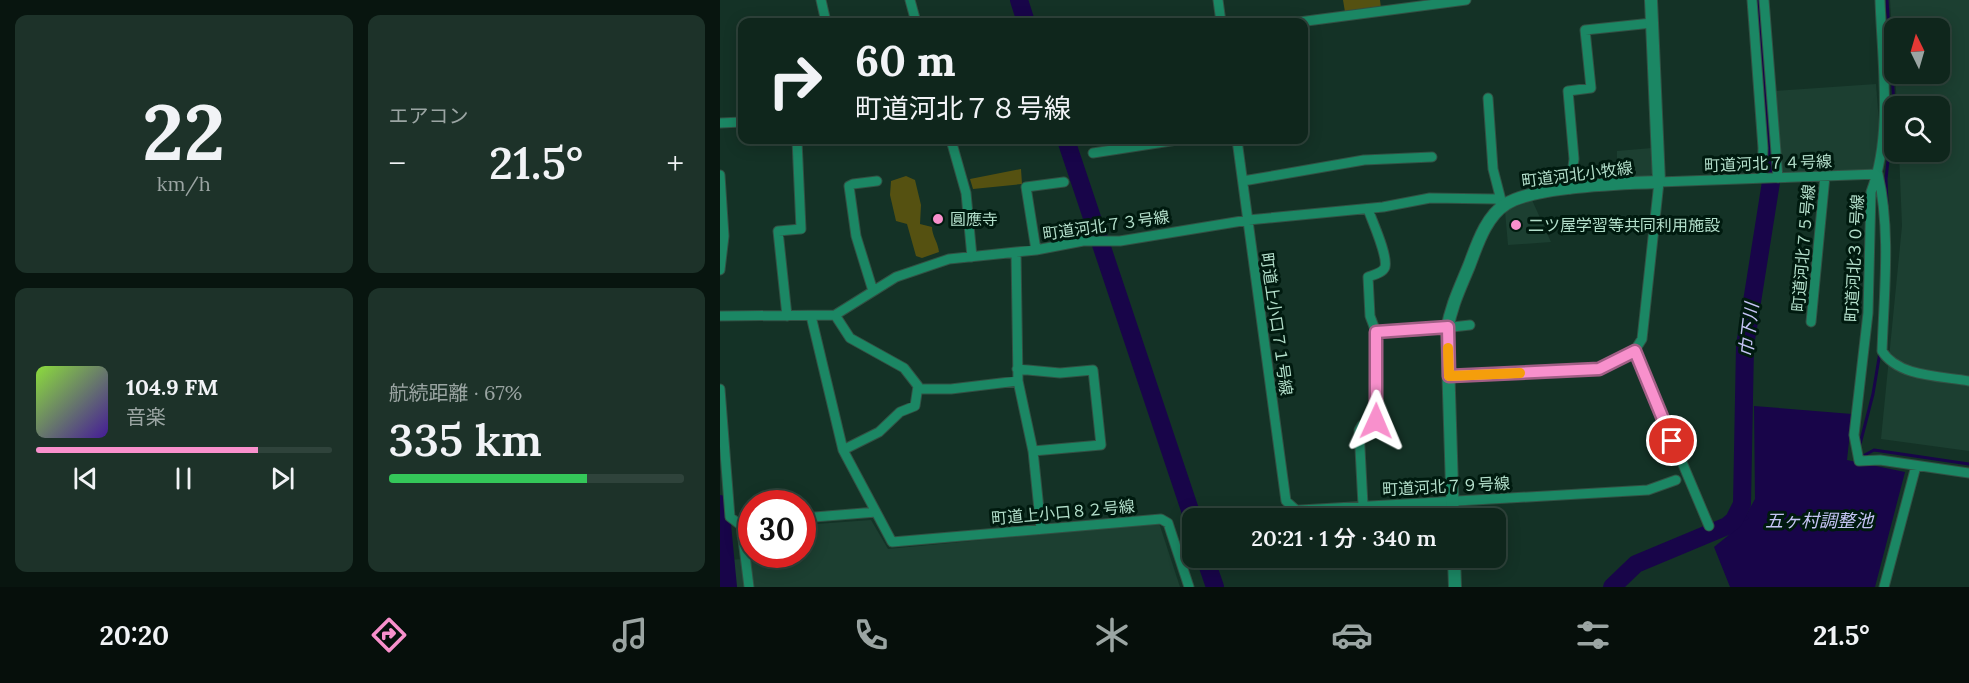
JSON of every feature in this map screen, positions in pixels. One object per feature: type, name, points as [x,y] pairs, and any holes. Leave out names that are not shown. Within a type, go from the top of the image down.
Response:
[{"type":"street","points":[[821,0],[825,18]]},
{"type":"street","points":[[910,0],[915,18]]},
{"type":"street","points":[[1218,0],[1220,18]]},
{"type":"street","points":[[1308,21],[1466,0]]},
{"type":"street","points":[[1449,376],[1599,369],[1631,353],[1642,339],[1659,182],[1651,0]]},
{"type":"street","points":[[1752,0],[1763,148],[1763,178]]},
{"type":"street","points":[[1764,0],[1777,178]]},
{"type":"street","name":"町道河北３０号線","points":[[1880,0],[1884,137],[1878,174],[1871,192],[1868,313],[1854,435],[1859,461],[1880,460],[1916,466]]},
{"type":"street","points":[[1570,189],[1574,159],[1568,91],[1591,88],[1586,30],[1652,23]]},
{"type":"street","points":[[1488,98],[1492,161],[1504,202]]},
{"type":"street","points":[[720,123],[738,122]]},
{"type":"street","points":[[787,316],[778,231],[801,229],[797,144]]},
{"type":"street","points":[[952,144],[966,194],[972,256]]},
{"type":"street","points":[[1093,153],[1151,144]]},
{"type":"street","name":"町道上小口７１号線","points":[[1238,144],[1287,501],[1294,508]]},
{"type":"street","points":[[1243,181],[1364,160],[1432,157]]},
{"type":"street","points":[[1878,174],[1882,196],[1884,246],[1882,351],[1888,361],[1904,369],[1969,381]]},
{"type":"street","name":"町道河北７４号線","points":[[1659,182],[1878,174]]},
{"type":"street","points":[[720,175],[724,236],[720,270]]},
{"type":"street","name":"町道河北７５号線","points":[[1811,322],[1825,176]]},
{"type":"street","points":[[873,291],[856,236],[849,186],[878,182]]},
{"type":"street","points":[[1036,250],[1026,187],[1064,182]]},
{"type":"street","name":"町道河北小牧線","points":[[1452,508],[1448,327],[1453,302],[1477,244],[1504,202],[1570,189],[1659,182]]},
{"type":"street","name":"町道河北７３号線","points":[[720,316],[835,315],[896,277],[949,259],[1090,242],[1111,242],[1248,220],[1368,209],[1440,197],[1504,202]]},
{"type":"street","points":[[1363,505],[1359,430],[1362,425],[1376,421],[1376,332],[1370,316],[1368,277],[1382,271],[1384,262],[1368,209]]},
{"type":"street","points":[[1016,252],[1018,381],[1033,451],[1041,529]]},
{"type":"street","points":[[835,315],[850,338],[904,368],[914,378],[918,389],[915,406],[900,412],[867,440],[843,450]]},
{"type":"street","points":[[811,316],[843,450],[876,512],[816,517]]},
{"type":"street","points":[[1376,332],[1470,325]]},
{"type":"street","points":[[1631,353],[1708,526]]},
{"type":"street","points":[[1017,369],[1060,373],[1093,370],[1101,445],[1033,451]]},
{"type":"street","points":[[918,389],[951,389],[1018,381]]},
{"type":"street","points":[[720,389],[730,517],[738,521]]},
{"type":"street","points":[[1884,587],[1916,466],[1969,473]]},
{"type":"street","name":"町道河北７９号線","points":[[1312,508],[1648,490],[1676,480]]},
{"type":"street","name":"町道上小口８２号線","points":[[876,512],[892,542],[1165,520],[1189,587]]},
{"type":"street","points":[[748,568],[749,587]]},
{"type":"street","points":[[1454,568],[1455,587]]},
{"type":"shaded area","points":[[1343,0],[1380,0],[1381,8],[1345,12]]},
{"type":"shaded area","points":[[1890,0],[1969,0],[1969,451],[1881,439],[1902,226],[1899,162],[1950,162],[1950,96],[1896,96],[1896,84],[1950,84],[1950,18],[1891,18]]},
{"type":"shaded area","points":[[1876,84],[1880,136],[1875,171],[1782,174],[1775,91]]},
{"type":"shaded area","points":[[1652,148],[1653,172],[1648,178],[1617,179],[1617,151]]},
{"type":"shaded area","points":[[1021,169],[1022,184],[973,189],[970,179]]},
{"type":"shaded area","points":[[906,176],[915,180],[921,205],[920,224],[932,227],[939,252],[922,258],[916,256],[907,224],[896,221],[890,195],[891,181]]},
{"type":"shaded area","points":[[1532,200],[1551,242],[1508,245],[1505,211]]},
{"type":"shaded area","points":[[871,520],[888,549],[1159,523],[1180,587],[720,587],[720,561],[738,559],[738,568],[816,568],[816,524]]},
{"type":"water","name":"五ヶ村調整池","points":[[1754,406],[1852,414],[1847,460],[1905,472],[1875,587],[1730,587],[1714,547],[1740,526],[1755,499]]},
{"type":"waterway","points":[[1019,0],[1025,18]]},
{"type":"waterway","name":"巾下川","points":[[1612,587],[1636,564],[1727,526],[1734,520],[1742,504],[1745,346],[1771,182],[1758,0]]},
{"type":"waterway","points":[[1887,0],[1894,104],[1886,179],[1887,204]]},
{"type":"waterway","points":[[1067,144],[1189,508]]},
{"type":"waterway","points":[[1859,448],[1873,394],[1880,352]]},
{"type":"waterway","points":[[1861,457],[1874,450],[1969,464]]},
{"type":"waterway","points":[[720,504],[728,587]]},
{"type":"waterway","name":"巾下川","points":[[1727,526],[1747,518]]},
{"type":"waterway","points":[[1208,568],[1215,587]]},
{"type":"slow traffic","points":[[1448,348],[1449,376],[1520,373]]},
{"type":"place","name":"圓應寺","points":[[938,219]]},
{"type":"place","name":"二ツ屋学習等共同利用施設","points":[[1516,225]]},
{"type":"route","points":[[1376,421],[1376,332],[1417,331],[1448,327],[1449,376],[1599,369],[1635,351],[1672,441]]}]
